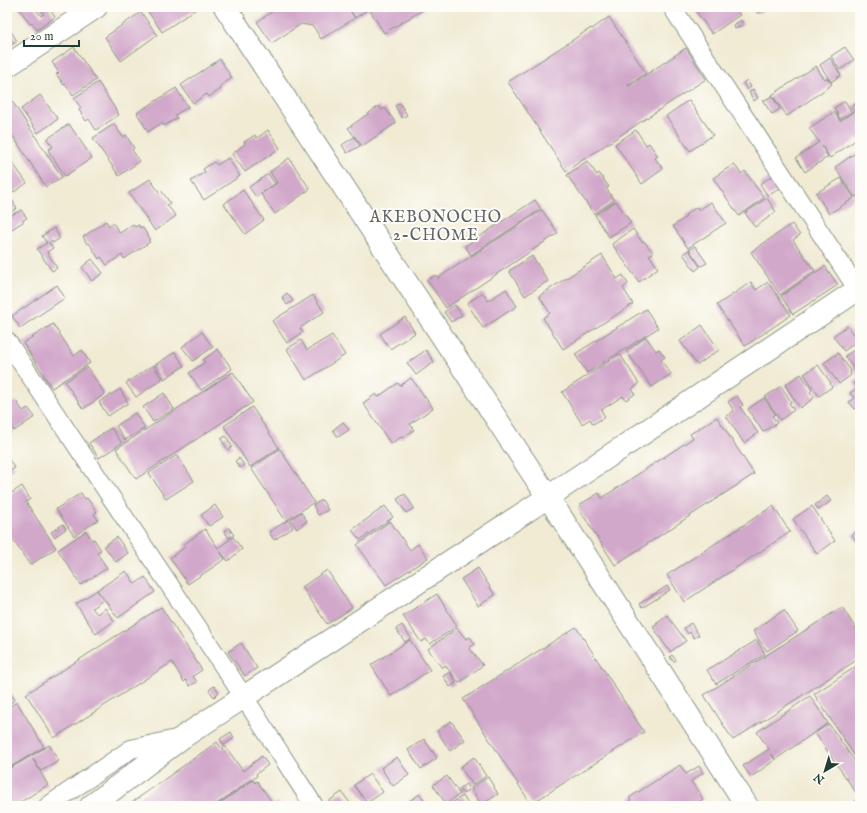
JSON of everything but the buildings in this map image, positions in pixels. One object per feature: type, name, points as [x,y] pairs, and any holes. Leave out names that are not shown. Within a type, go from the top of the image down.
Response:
[{"type":"street","points":[[7,66],[96,7]]},
{"type":"street","points":[[224,7],[548,497],[747,806]]},
{"type":"street","points":[[91,806],[183,738],[244,697],[859,290],[672,7]]},
{"type":"street","points":[[7,341],[244,697],[314,806]]},
{"type":"street","points":[[48,806],[131,749],[183,738]]},
{"type":"district","name":"AKEBONOCHO 2-CHOME","points":[[436,227]]}]
